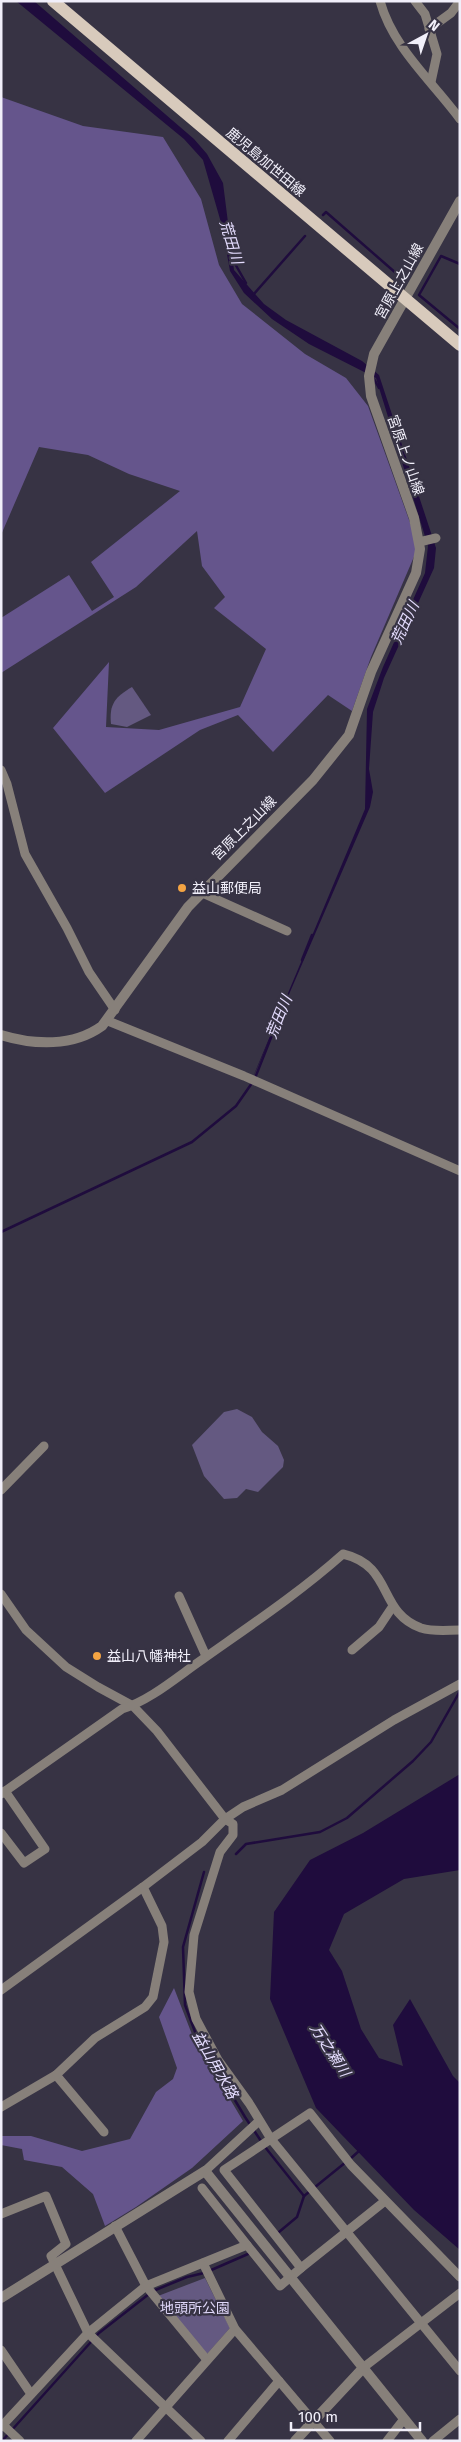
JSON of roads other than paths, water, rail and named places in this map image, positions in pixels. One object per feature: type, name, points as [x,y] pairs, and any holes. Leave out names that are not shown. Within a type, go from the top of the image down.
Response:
[{"type":"main road","name":"鹿児島加世田線","points":[[53,1],[67,6],[460,345]]},
{"type":"street","points":[[380,1],[384,16],[395,36],[460,119]]},
{"type":"street","points":[[415,1],[425,14],[437,54],[431,82]]},
{"type":"street","points":[[430,28],[451,13],[460,1]]},
{"type":"street","name":"宮原上之山線","points":[[369,376],[374,354],[460,201]]},
{"type":"street","name":"宮原上ノ山線","points":[[369,376],[371,396],[414,518],[419,542]]},
{"type":"street","points":[[419,542],[436,538]]},
{"type":"street","name":"宮原上之山線","points":[[1,1035],[20,1041],[61,1042],[91,1034],[108,1020],[116,1010],[165,938],[200,892],[314,780],[350,735],[368,678],[416,572],[420,559],[419,542]]},
{"type":"street","points":[[1,770],[7,784],[24,854],[67,928],[89,972],[116,1010]]},
{"type":"street","points":[[200,892],[287,931]]},
{"type":"street","points":[[108,1020],[244,1076],[460,1171]]},
{"type":"street","points":[[1,1490],[44,1446]]},
{"type":"street","points":[[1,1833],[24,1863],[45,1850],[3,1792],[122,1709],[133,1706],[297,1594],[343,1554],[364,1561],[373,1569],[393,1606],[401,1616],[422,1628],[435,1631],[460,1630]]},
{"type":"street","points":[[1,1594],[26,1630],[66,1666],[98,1688],[133,1706],[157,1731],[224,1819],[233,1824],[233,1835],[220,1852],[194,1935],[190,1992],[196,2019],[218,2060],[249,2103],[254,2126],[267,2143],[306,2184],[460,2371]]},
{"type":"street","points":[[179,1596],[206,1656]]},
{"type":"street","points":[[352,1650],[379,1627],[393,1606]]},
{"type":"street","points":[[1,1990],[202,1842],[224,1819],[243,1807],[282,1790],[394,1720],[459,1684]]},
{"type":"street","points":[[1,2108],[56,2075],[95,2038],[144,2007],[154,1997],[164,1942],[162,1926],[143,1887]]},
{"type":"street","points":[[56,2075],[104,2132]]},
{"type":"street","points":[[301,2268],[224,2170],[310,2113],[351,2165],[460,2277]]},
{"type":"street","points":[[1,2298],[205,2171],[254,2126]]},
{"type":"street","points":[[205,2171],[422,2441]]},
{"type":"street","points":[[202,2188],[280,2286],[290,2276],[347,2234],[385,2201]]},
{"type":"street","points":[[1,2214],[46,2196],[66,2244],[51,2256],[89,2334],[201,2441]]},
{"type":"street","points":[[116,2226],[147,2288],[207,2360]]},
{"type":"street","points":[[17,2438],[2,2426],[89,2334],[147,2288],[206,2269],[247,2245]]},
{"type":"street","points":[[206,2269],[235,2329],[330,2441]]},
{"type":"street","points":[[295,2441],[364,2367],[460,2293]]},
{"type":"street","points":[[136,2441],[235,2329]]},
{"type":"street","points":[[1,2350],[31,2394]]},
{"type":"street","points":[[228,2441],[279,2381]]},
{"type":"street","points":[[386,2441],[404,2419]]},
{"type":"street","points":[[433,2441],[460,2419]]},
{"type":"water","points":[[16,1],[34,1],[194,139],[207,154],[223,183],[234,270],[264,304],[286,320],[362,361],[379,375],[436,548],[434,568],[384,678],[373,712],[369,769],[373,792],[370,807],[245,1096],[365,809],[367,709],[383,667],[425,573],[428,546],[376,378],[309,344],[272,319],[244,293],[230,271],[222,226],[203,160],[184,139]]},
{"type":"water","name":"万之瀬川","points":[[460,1774],[460,1870],[404,1879],[344,1914],[329,1950],[342,1971],[361,2029],[379,2058],[403,2066],[393,2025],[410,1999],[453,2076],[460,2083],[460,2250],[414,2210],[316,2108],[270,1999],[274,1912],[310,1860],[363,1833]]},
{"type":"waterway","points":[[323,215],[326,212],[405,281]]},
{"type":"waterway","points":[[253,295],[305,236]]},
{"type":"waterway","name":"荒田川","points":[[231,247],[234,262],[246,283]]},
{"type":"waterway","points":[[460,264],[441,256],[419,295],[460,329]]},
{"type":"waterway","name":"荒田川","points":[[373,377],[379,388]]},
{"type":"waterway","name":"荒田川","points":[[302,960],[312,935]]},
{"type":"waterway","name":"荒田川","points":[[255,1078],[276,1025]]},
{"type":"waterway","name":"荒田川","points":[[1,1232],[192,1142],[236,1106],[252,1083]]},
{"type":"waterway","name":"益山用水路","points":[[236,1854],[246,1844],[320,1832],[347,1818],[413,1761],[431,1742],[460,1691]]},
{"type":"waterway","name":"益山用水路","points":[[204,1872],[183,1947],[185,2005],[197,2037],[245,2117],[265,2147],[304,2196]]},
{"type":"waterway","points":[[350,2159],[359,2151]]},
{"type":"waterway","points":[[304,2196],[346,2162]]},
{"type":"waterway","name":"益山用水路","points":[[279,2232],[297,2217],[304,2196]]},
{"type":"waterway","name":"益山用水路","points":[[209,2271],[248,2254]]},
{"type":"waterway","name":"益山用水路","points":[[153,2291],[187,2277],[204,2273]]},
{"type":"waterway","name":"益山用水路","points":[[2,2441],[99,2333],[149,2294]]},
{"type":"place","name":"益山郵便局","points":[[182,888]]},
{"type":"place","name":"益山八幡神社","points":[[97,1656]]},
{"type":"park label","name":"地頭所公園","points":[[195,2308]]}]
